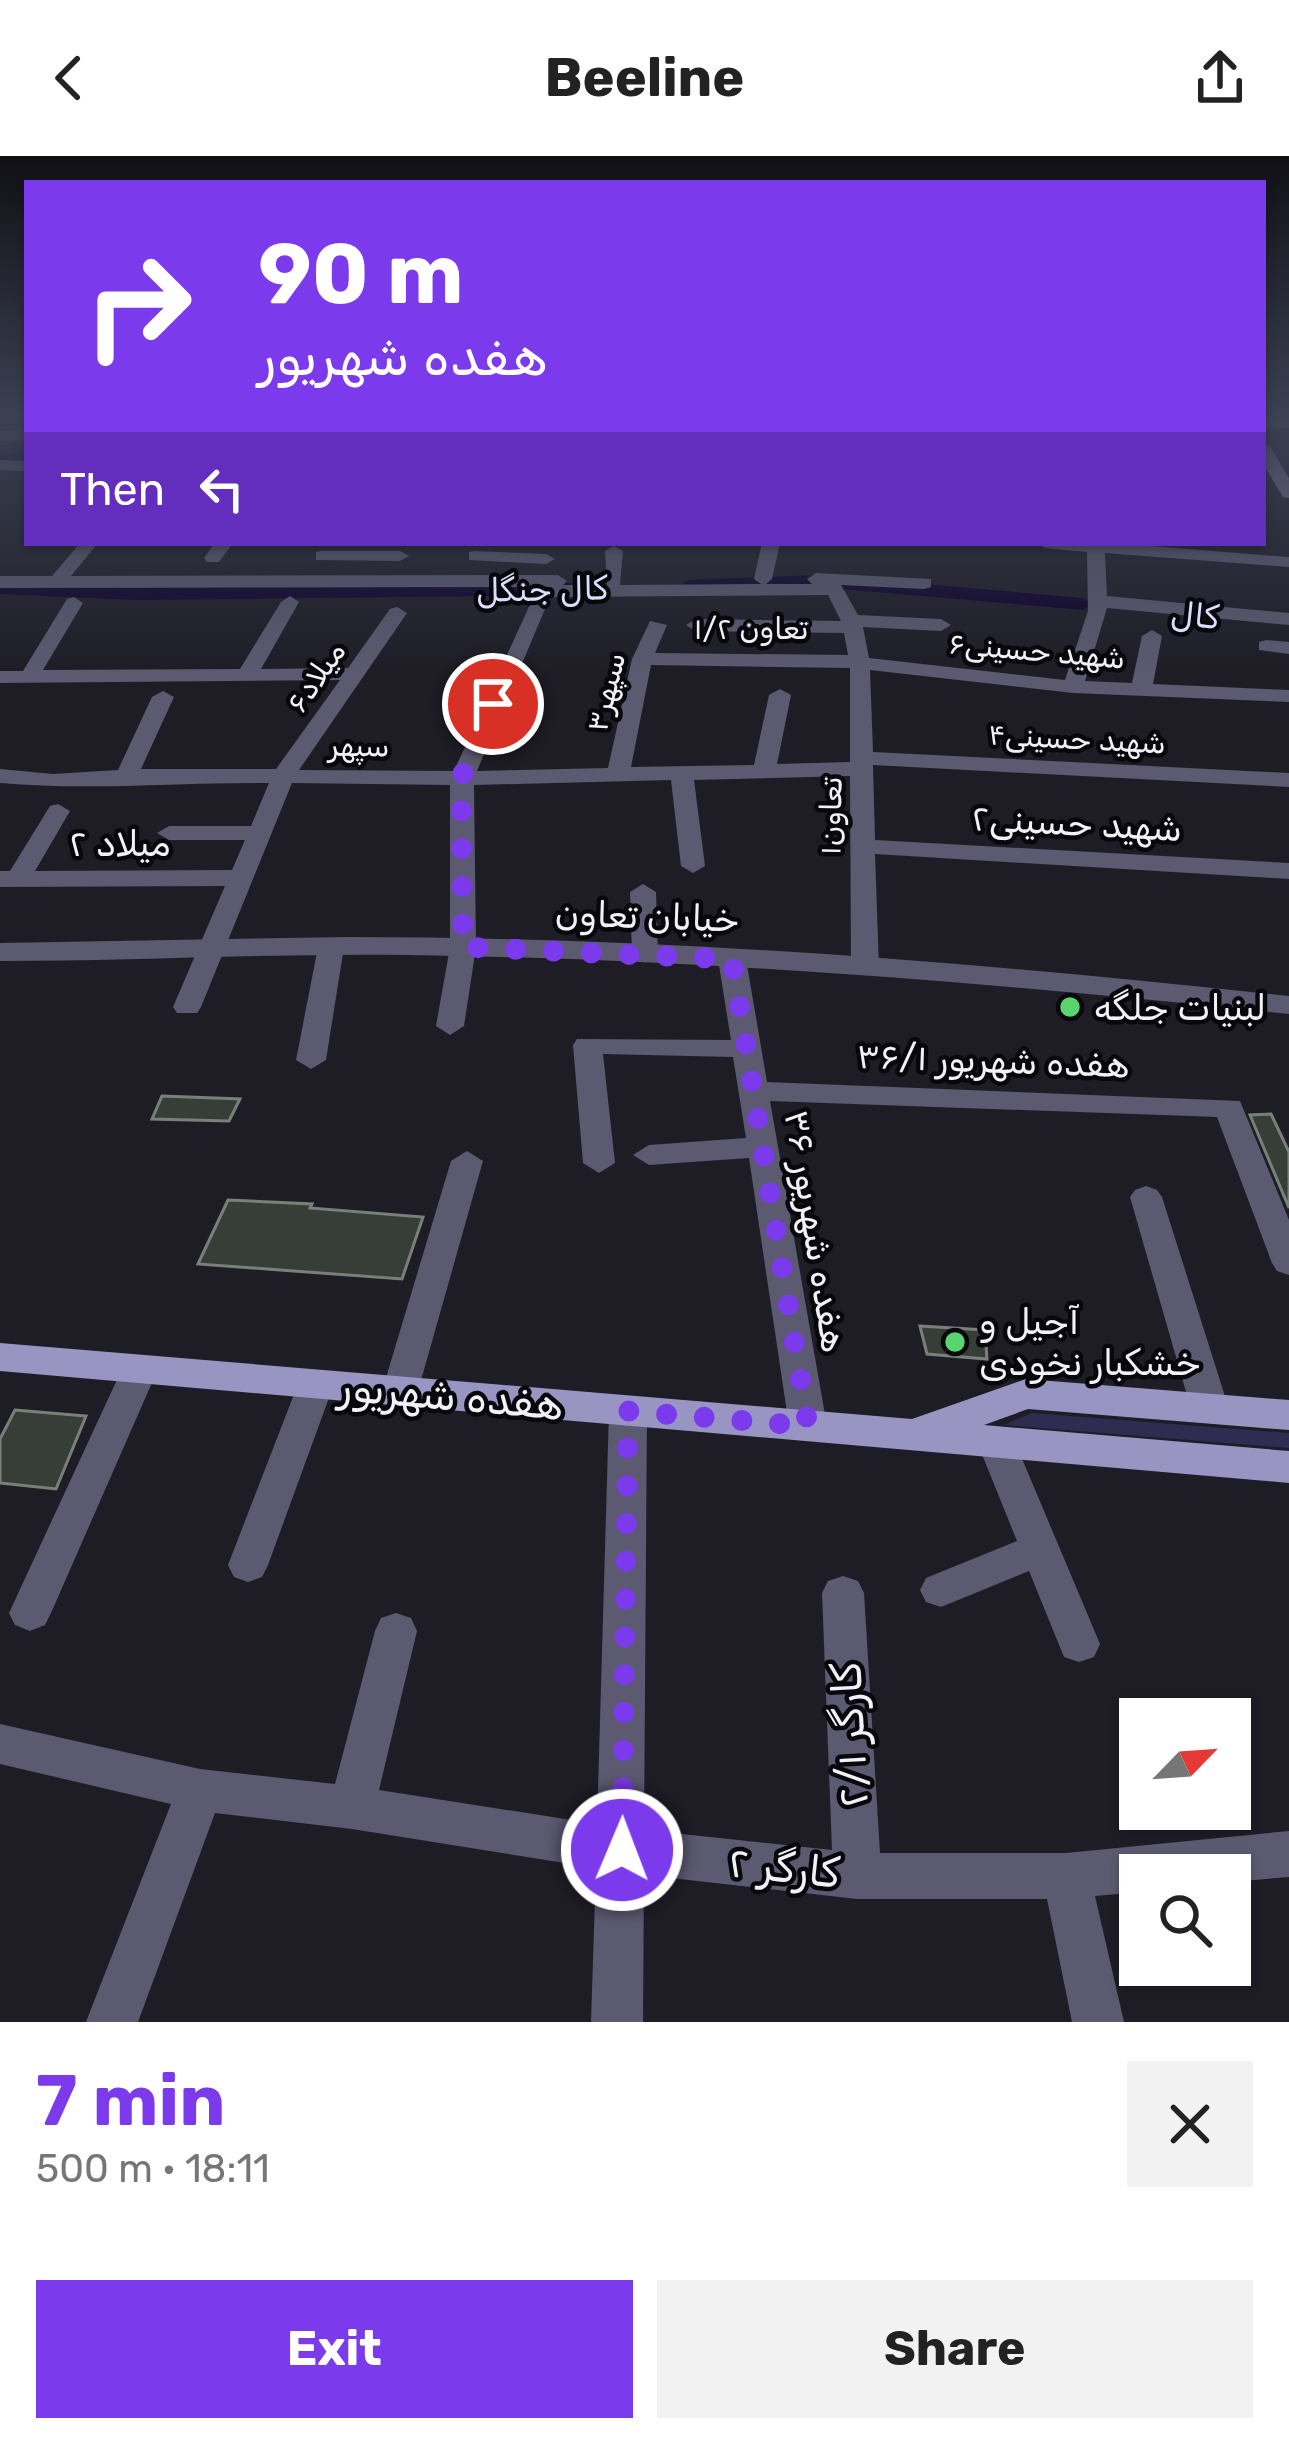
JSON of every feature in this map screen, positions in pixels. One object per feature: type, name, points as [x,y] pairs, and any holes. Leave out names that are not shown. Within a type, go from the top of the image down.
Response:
[{"type":"main road","name":"هفده شهریور","points":[[0,1357],[1289,1467]]},
{"type":"main road","name":"هفده شهریور","points":[[902,1434],[945,1426],[1026,1394],[1289,1415]]},
{"type":"street","points":[[57,582],[87,546]]},
{"type":"street","points":[[763,579],[769,546]]},
{"type":"street","points":[[1072,687],[1097,601],[1095,546]]},
{"type":"street","points":[[1106,546],[1288,562],[1286,584]]},
{"type":"street","points":[[381,584],[405,550]]},
{"type":"street","points":[[322,556],[405,550]]},
{"type":"street","points":[[451,1026],[463,947],[461,778],[550,551],[475,556]]},
{"type":"street","points":[[613,580],[614,551]]},
{"type":"street","points":[[539,586],[613,580],[646,570],[924,583]]},
{"type":"street","points":[[0,582],[834,589],[852,624],[860,664]]},
{"type":"street","points":[[718,587],[730,626]]},
{"type":"street","points":[[1097,601],[1289,619]]},
{"type":"street","points":[[248,675],[290,602]]},
{"type":"street","points":[[29,677],[74,604]]},
{"type":"street","name":"میلاد۶","points":[[187,1007],[284,775],[398,613]]},
{"type":"street","name":"سپهر۳","points":[[618,773],[642,659],[657,625]]},
{"type":"street","points":[[696,625],[941,625]]},
{"type":"street","points":[[1141,691],[1152,636]]},
{"type":"street","points":[[1267,646],[1289,649]]},
{"type":"street","name":"تعاون ۱/۲","points":[[642,659],[826,659],[860,664]]},
{"type":"street","name":"شهید حسینی۶","points":[[860,664],[1072,687],[1285,696]]},
{"type":"street","name":"تعاون۱","points":[[860,664],[865,968]]},
{"type":"street","points":[[0,677],[355,674]]},
{"type":"street","points":[[764,771],[780,694]]},
{"type":"street","points":[[1285,696],[1288,722]]},
{"type":"street","points":[[126,777],[163,697]]},
{"type":"street","name":"سپهر","points":[[0,776],[53,781],[284,775],[461,778],[764,771],[862,763]]},
{"type":"street","name":"شهید حسینی۴","points":[[862,763],[1289,779]]},
{"type":"street","points":[[682,772],[692,866]]},
{"type":"street","points":[[9,879],[58,812]]},
{"type":"street","points":[[169,833],[257,833]]},
{"type":"street","name":"شهید حسینی۲","points":[[860,846],[1289,871]]},
{"type":"street","name":"میلاد ۲","points":[[9,879],[241,878]]},
{"type":"street","points":[[643,892],[645,955]]},
{"type":"street","points":[[311,1060],[331,947]]},
{"type":"street","name":"خیابان تعاون","points":[[0,952],[463,947],[1095,983],[1289,1005]]},
{"type":"street","name":"هفده شهریور ۳۶","points":[[732,959],[808,1426]]},
{"type":"street","points":[[599,1163],[587,1045],[746,1049]]},
{"type":"street","name":"هفده شهریور ۳۶/۱","points":[[753,1091],[1229,1108],[1289,1263]]},
{"type":"street","points":[[649,1155],[762,1147]]},
{"type":"street","points":[[400,1391],[467,1161]]},
{"type":"street","points":[[1146,1197],[1210,1409]]},
{"type":"street","points":[[30,1612],[140,1369]]},
{"type":"street","points":[[248,1565],[316,1384]]},
{"type":"street","points":[[617,2022],[628,1411]]},
{"type":"street","points":[[996,1442],[1079,1644]]},
{"type":"street","points":[[941,1590],[1040,1549]]},
{"type":"street","name":"کارگر ۲/۱","points":[[843,1593],[856,1876]]},
{"type":"street","points":[[352,1807],[396,1631]]},
{"type":"street","name":"کارگر ۲","points":[[0,1744],[200,1790],[352,1807],[622,1850],[856,1876],[1066,1876],[1289,1854]]},
{"type":"street","points":[[112,2022],[200,1790]]},
{"type":"street","points":[[1066,1876],[1099,2022]]},
{"type":"shaded area","points":[[1032,1413],[1289,1433],[1289,1448],[1004,1425]]},
{"type":"building","points":[[162,1096],[240,1099],[229,1121],[152,1119]]},
{"type":"building","points":[[1271,1114],[1289,1152],[1289,1208],[1250,1115]]},
{"type":"building","points":[[228,1200],[423,1217],[402,1279],[198,1264]]},
{"type":"building","name":"آجیل و خشکبار نخودی","points":[[920,1326],[985,1330],[987,1359],[927,1354]]},
{"type":"building","points":[[15,1410],[86,1416],[56,1489],[0,1483],[0,1439]]},
{"type":"waterway","name":"کال جنگل","points":[[688,586],[818,581],[1083,604]]},
{"type":"waterway","name":"کال جنگل","points":[[0,588],[136,594],[574,589]]},
{"type":"place","name":"لبنیات جلگه","points":[[1070,1007]]},
{"type":"place","name":"آجیل و خشکبار نخودی","points":[[955,1342]]},
{"type":"route","points":[[493,704],[461,778],[463,947],[732,959],[808,1426],[628,1411],[622,1850]]},
{"type":"water label","name":"کال","points":[[1195,615]]}]
